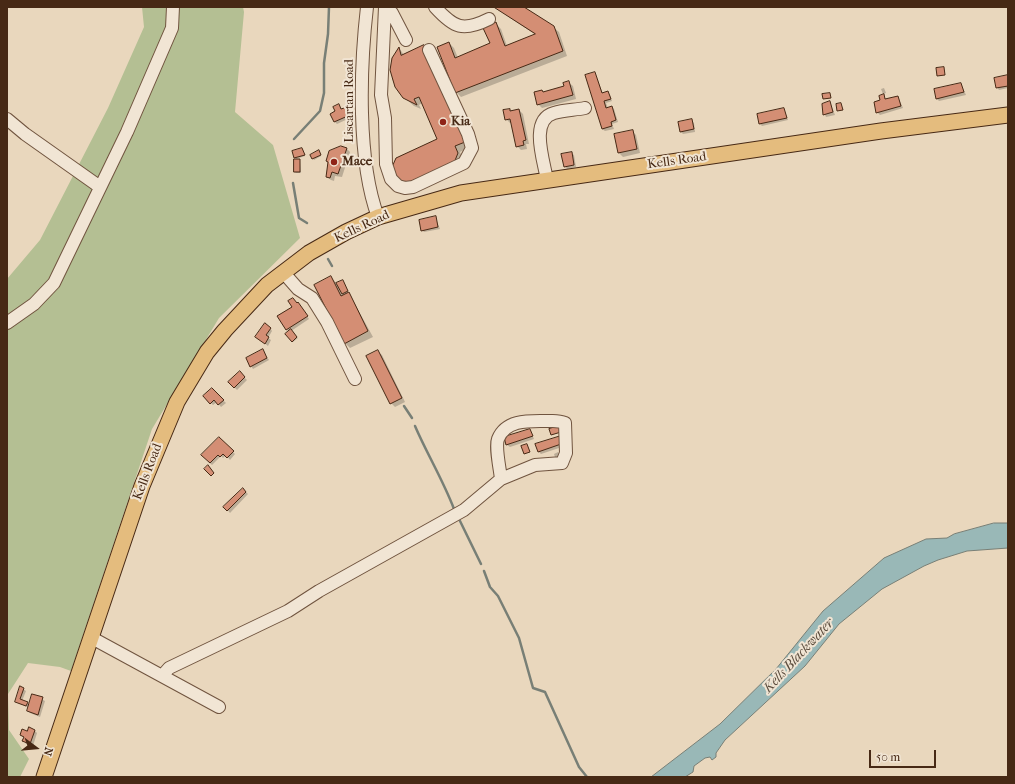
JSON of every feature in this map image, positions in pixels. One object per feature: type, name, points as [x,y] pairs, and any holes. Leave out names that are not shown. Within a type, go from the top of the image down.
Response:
[{"type":"main road","name":"Kells Road","points":[[44,777],[142,486],[177,402],[207,352],[225,330],[268,285],[309,253],[346,232],[378,217],[461,193],[881,131],[1008,115]]},
{"type":"street","points":[[7,323],[34,304],[54,284],[127,132],[172,28],[173,7]]},
{"type":"street","name":"Liscartan Road","points":[[366,7],[363,61],[364,137],[369,190],[378,217]]},
{"type":"street","points":[[385,7],[392,13],[406,40]]},
{"type":"street","points":[[385,7],[381,95],[386,136],[386,164],[391,179],[398,186],[406,188],[413,187],[464,163],[472,148],[468,134],[429,50]]},
{"type":"street","points":[[435,7],[445,18],[455,25],[465,28],[478,25],[489,19]]},
{"type":"street","points":[[547,180],[539,133],[540,125],[547,117],[554,113],[585,108]]},
{"type":"street","points":[[7,119],[25,134],[100,187]]},
{"type":"street","points":[[364,137],[386,136]]},
{"type":"street","points":[[283,272],[298,289],[312,298],[327,322],[355,378]]},
{"type":"street","points":[[162,676],[169,668],[288,611],[319,591],[464,510],[501,479],[536,464],[562,462],[566,453],[565,423],[559,420],[529,420],[516,423],[503,430],[498,440],[501,479]]},
{"type":"street","points":[[92,638],[219,707]]},
{"type":"green space","points":[[142,7],[243,7],[244,12],[235,112],[273,145],[300,238],[219,318],[152,429],[71,671],[60,667],[28,663],[8,694],[9,730],[29,759],[20,777],[7,777],[7,279],[40,240],[108,108],[144,27]]},
{"type":"water","name":"Kells Blackwater","points":[[994,523],[1008,523],[1008,548],[967,551],[938,560],[882,589],[839,624],[805,666],[725,740],[716,753],[716,757],[712,760],[710,757],[705,758],[694,766],[693,772],[685,777],[651,777],[720,724],[776,669],[823,611],[884,558],[926,539],[947,538],[954,534]]},
{"type":"building","points":[[494,7],[524,7],[554,26],[563,51],[455,93],[437,47],[449,42],[455,58],[490,43],[483,28],[496,22],[505,46],[535,34]]},
{"type":"building","name":"Kia","points":[[424,45],[465,142],[455,146],[458,153],[454,163],[407,183],[398,180],[392,167],[396,158],[437,139],[419,97],[414,99],[417,105],[403,98],[395,87],[390,70],[392,58],[399,47],[401,55]]},
{"type":"building","points":[[944,67],[945,75],[937,76],[936,68]]},
{"type":"building","points":[[595,72],[602,93],[608,91],[611,99],[604,101],[606,108],[612,106],[616,120],[611,122],[612,126],[602,129],[585,75]]},
{"type":"building","points":[[1008,75],[1008,86],[996,88],[994,78]]},
{"type":"building","points":[[569,81],[573,95],[537,105],[534,92],[542,90],[543,92],[564,86],[563,83]]},
{"type":"building","points":[[961,83],[964,92],[936,99],[934,89]]},
{"type":"building","points":[[830,93],[831,98],[823,99],[822,94]]},
{"type":"building","points":[[884,94],[885,99],[898,96],[901,106],[876,113],[874,102],[880,100],[879,96]]},
{"type":"building","points":[[830,101],[833,112],[823,115],[822,104]]},
{"type":"building","points":[[841,103],[843,110],[837,111],[836,104]]},
{"type":"building","points":[[339,104],[341,109],[347,107],[350,115],[334,122],[330,114],[335,111],[333,107]]},
{"type":"building","points":[[784,108],[787,118],[759,124],[757,114]]},
{"type":"building","points":[[510,109],[510,111],[519,109],[526,140],[523,141],[524,145],[516,147],[510,119],[505,120],[503,110]]},
{"type":"building","points":[[692,119],[694,129],[680,132],[678,122]]},
{"type":"building","points":[[633,130],[637,149],[618,153],[614,134]]},
{"type":"building","name":"Mace","points":[[341,146],[347,148],[338,174],[332,172],[330,178],[326,177],[328,162],[326,161],[329,151]]},
{"type":"building","points":[[302,148],[305,155],[294,158],[292,151]]},
{"type":"building","points":[[319,150],[321,155],[312,159],[310,155]]},
{"type":"building","points":[[572,152],[574,165],[564,167],[561,154]]},
{"type":"building","points":[[294,159],[300,159],[300,172],[294,172]]},
{"type":"building","points":[[436,216],[438,227],[421,231],[419,220]]},
{"type":"building","points":[[331,276],[341,296],[349,292],[368,331],[344,344],[314,285]]},
{"type":"building","points":[[343,280],[348,291],[342,294],[336,283]]},
{"type":"building","points":[[293,298],[297,303],[298,302],[308,316],[286,330],[277,316],[292,307],[288,301]]},
{"type":"building","points":[[265,323],[271,328],[266,335],[269,337],[265,344],[255,337]]},
{"type":"building","points":[[291,329],[297,337],[292,342],[285,334]]},
{"type":"building","points":[[263,349],[267,358],[250,367],[246,358]]},
{"type":"building","points":[[378,350],[402,398],[390,404],[366,356]]},
{"type":"building","points":[[240,371],[245,377],[234,388],[228,382]]},
{"type":"building","points":[[212,388],[224,400],[218,405],[214,400],[210,404],[203,396]]},
{"type":"building","points":[[559,426],[561,432],[551,435],[549,429]]},
{"type":"building","points":[[530,429],[533,436],[506,445],[504,437]]},
{"type":"building","points":[[561,436],[564,443],[538,452],[535,444]]},
{"type":"building","points":[[219,437],[234,451],[227,458],[223,454],[220,457],[218,455],[210,463],[201,455]]},
{"type":"building","points":[[527,444],[530,452],[524,454],[521,446]]},
{"type":"building","points":[[208,465],[214,473],[211,476],[204,469]]},
{"type":"building","points":[[243,488],[246,492],[227,511],[223,507]]},
{"type":"building","points":[[20,686],[24,688],[20,699],[28,702],[26,706],[15,702]]},
{"type":"building","points":[[32,694],[43,697],[38,715],[27,711]]},
{"type":"building","points":[[29,727],[35,730],[30,744],[22,741],[24,737],[20,735],[22,729],[27,731]]},
{"type":"waterway","points":[[294,139],[320,111],[324,93],[324,63],[328,34],[329,7]]},
{"type":"waterway","points":[[293,183],[299,218],[307,223]]},
{"type":"waterway","points":[[328,259],[332,266]]},
{"type":"waterway","points":[[404,406],[412,418]]},
{"type":"waterway","points":[[415,426],[454,509]]},
{"type":"waterway","points":[[460,521],[481,564]]},
{"type":"waterway","points":[[484,571],[490,587],[498,596],[519,638],[533,688],[545,692],[579,767],[587,777]]},
{"type":"place","name":"Kia","points":[[443,122]]},
{"type":"place","name":"Mace","points":[[334,162]]}]
